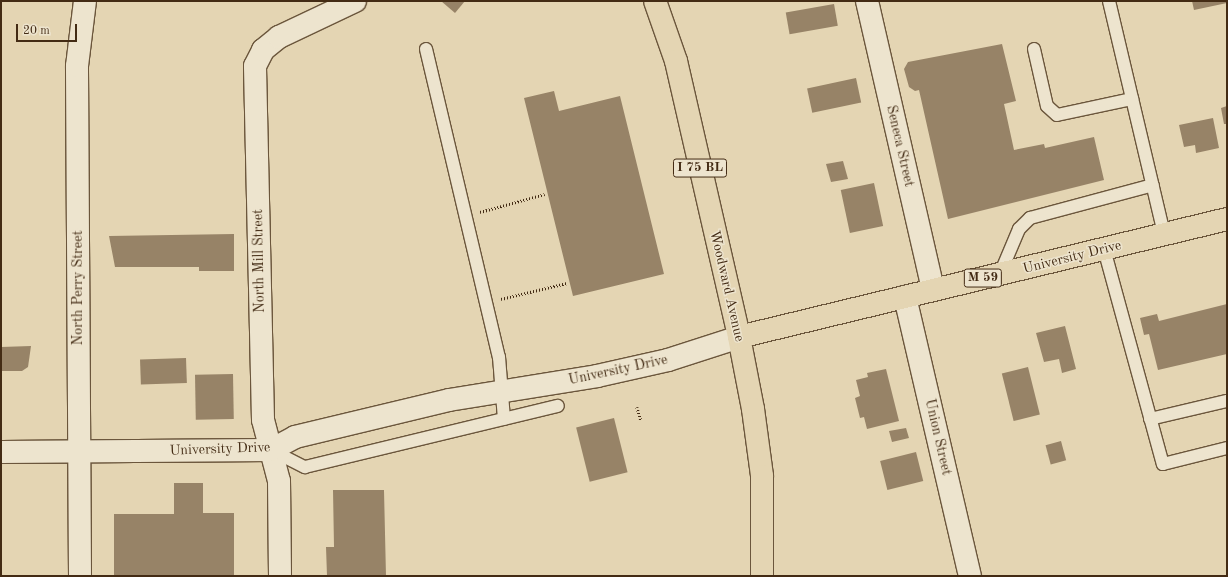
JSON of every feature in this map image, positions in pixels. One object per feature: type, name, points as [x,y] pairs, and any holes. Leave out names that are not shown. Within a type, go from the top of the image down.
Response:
[{"type":"main road","name":"Woodward Avenue","points":[[655,1],[676,61],[739,337],[753,409],[762,476],[762,576]]},
{"type":"main road","name":"University Drive","points":[[739,337],[1227,219]]},
{"type":"street","name":"North Perry Street","points":[[80,576],[77,66],[85,1]]},
{"type":"street","name":"North Mill Street","points":[[280,576],[279,481],[263,420],[255,66],[264,50],[279,37],[355,1]]},
{"type":"street","name":"Seneca Street","points":[[867,1],[933,290]]},
{"type":"street","name":"Union Street","points":[[905,297],[970,576]]},
{"type":"street","name":"University Drive","points":[[1,452],[271,450],[295,437],[450,400],[604,375],[668,360],[739,337]]},
{"type":"lane","points":[[1109,1],[1164,234]]},
{"type":"lane","points":[[426,48],[499,357],[504,419]]},
{"type":"lane","points":[[1034,49],[1047,106],[1057,115],[1132,100]]},
{"type":"lane","points":[[1000,274],[1019,230],[1030,218],[1153,186]]},
{"type":"lane","points":[[1104,249],[1162,464],[1227,448]]},
{"type":"lane","points":[[1150,419],[1227,401]]},
{"type":"lane","points":[[271,450],[305,468],[558,406]]},
{"type":"path","points":[[479,212],[545,194]]},
{"type":"path","points":[[501,299],[567,283]]},
{"type":"path","points":[[637,407],[641,420]]},
{"type":"building","points":[[441,1],[465,1],[455,13]]},
{"type":"building","points":[[1192,1],[1227,1],[1227,3],[1194,10]]},
{"type":"building","points":[[834,4],[838,26],[790,34],[786,13]]},
{"type":"building","points":[[1002,44],[1016,101],[1004,104],[1014,150],[1044,144],[1045,148],[1094,137],[1104,180],[948,219],[919,90],[915,91],[909,87],[904,69],[908,62]]},
{"type":"building","points":[[856,78],[861,102],[812,113],[807,88]]},
{"type":"building","points":[[554,91],[559,111],[620,96],[664,274],[573,296],[524,98]]},
{"type":"building","points":[[1227,106],[1227,124],[1224,124],[1221,108]]},
{"type":"building","points":[[1213,118],[1219,148],[1196,153],[1195,145],[1184,147],[1179,125]]},
{"type":"building","points":[[843,161],[848,179],[831,182],[826,164]]},
{"type":"building","points":[[874,183],[883,226],[850,233],[841,190]]},
{"type":"building","points":[[234,234],[234,271],[199,271],[199,267],[115,267],[109,236]]},
{"type":"building","points":[[1227,304],[1227,354],[1158,370],[1149,334],[1144,335],[1140,318],[1157,314],[1159,321]]},
{"type":"building","points":[[1065,326],[1076,369],[1062,373],[1059,359],[1044,362],[1036,333]]},
{"type":"building","points":[[31,346],[28,367],[22,371],[1,371],[1,347]]},
{"type":"building","points":[[186,358],[187,383],[141,385],[140,360]]},
{"type":"building","points":[[1028,367],[1040,415],[1014,421],[1002,374]]},
{"type":"building","points":[[886,369],[899,421],[867,429],[864,417],[860,418],[855,398],[860,396],[856,380],[868,377],[867,373]]},
{"type":"building","points":[[233,374],[234,419],[196,420],[195,375]]},
{"type":"building","points":[[614,418],[628,472],[590,482],[576,427]]},
{"type":"building","points":[[906,428],[909,438],[892,442],[889,431]]},
{"type":"building","points":[[1061,441],[1066,460],[1051,464],[1046,445]]},
{"type":"building","points":[[916,452],[923,481],[887,490],[880,461]]},
{"type":"building","points":[[174,483],[203,483],[203,513],[234,513],[234,576],[114,576],[114,514],[174,514]]},
{"type":"building","points":[[333,490],[384,490],[386,576],[327,576],[326,547],[334,547]]}]
